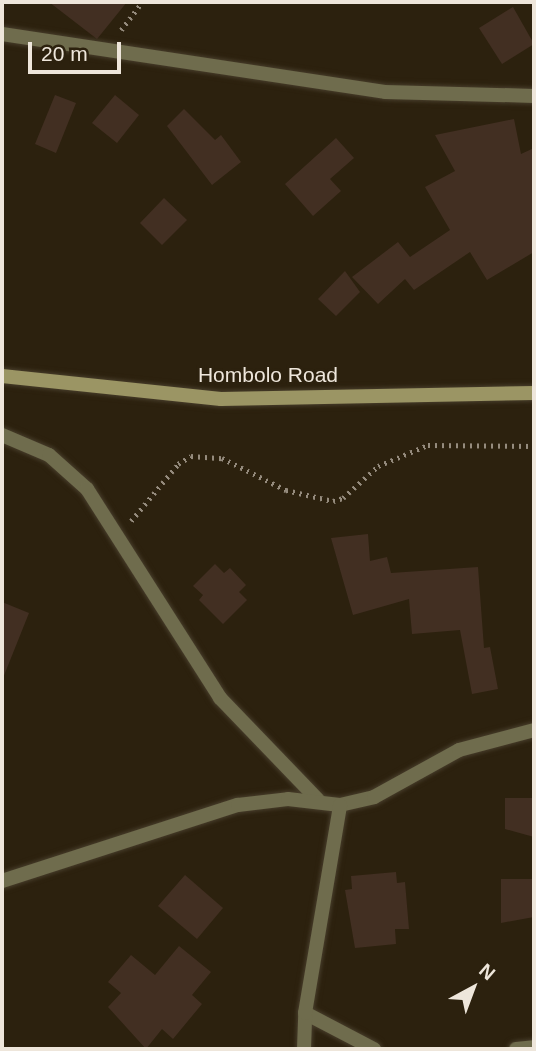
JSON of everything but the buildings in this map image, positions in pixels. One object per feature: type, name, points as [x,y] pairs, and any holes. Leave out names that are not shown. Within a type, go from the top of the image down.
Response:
[{"type":"street","points":[[2,34],[111,53],[197,62],[385,92],[534,96]]},
{"type":"street","name":"Hombolo Road","points":[[2,376],[221,399],[534,393]]},
{"type":"street","points":[[2,435],[49,455],[87,488],[219,698],[318,800]]},
{"type":"street","points":[[2,881],[238,805],[318,800],[340,805],[374,797],[459,750],[534,730]]},
{"type":"street","points":[[304,1049],[305,1013],[340,805]]},
{"type":"street","points":[[305,1013],[374,1049]]},
{"type":"street","points":[[516,1049],[534,1047]]},
{"type":"path","points":[[111,53],[125,23],[142,2]]},
{"type":"path","points":[[119,535],[178,464],[191,456],[222,458],[286,490],[333,501],[343,498],[378,466],[428,445],[534,446]]}]
